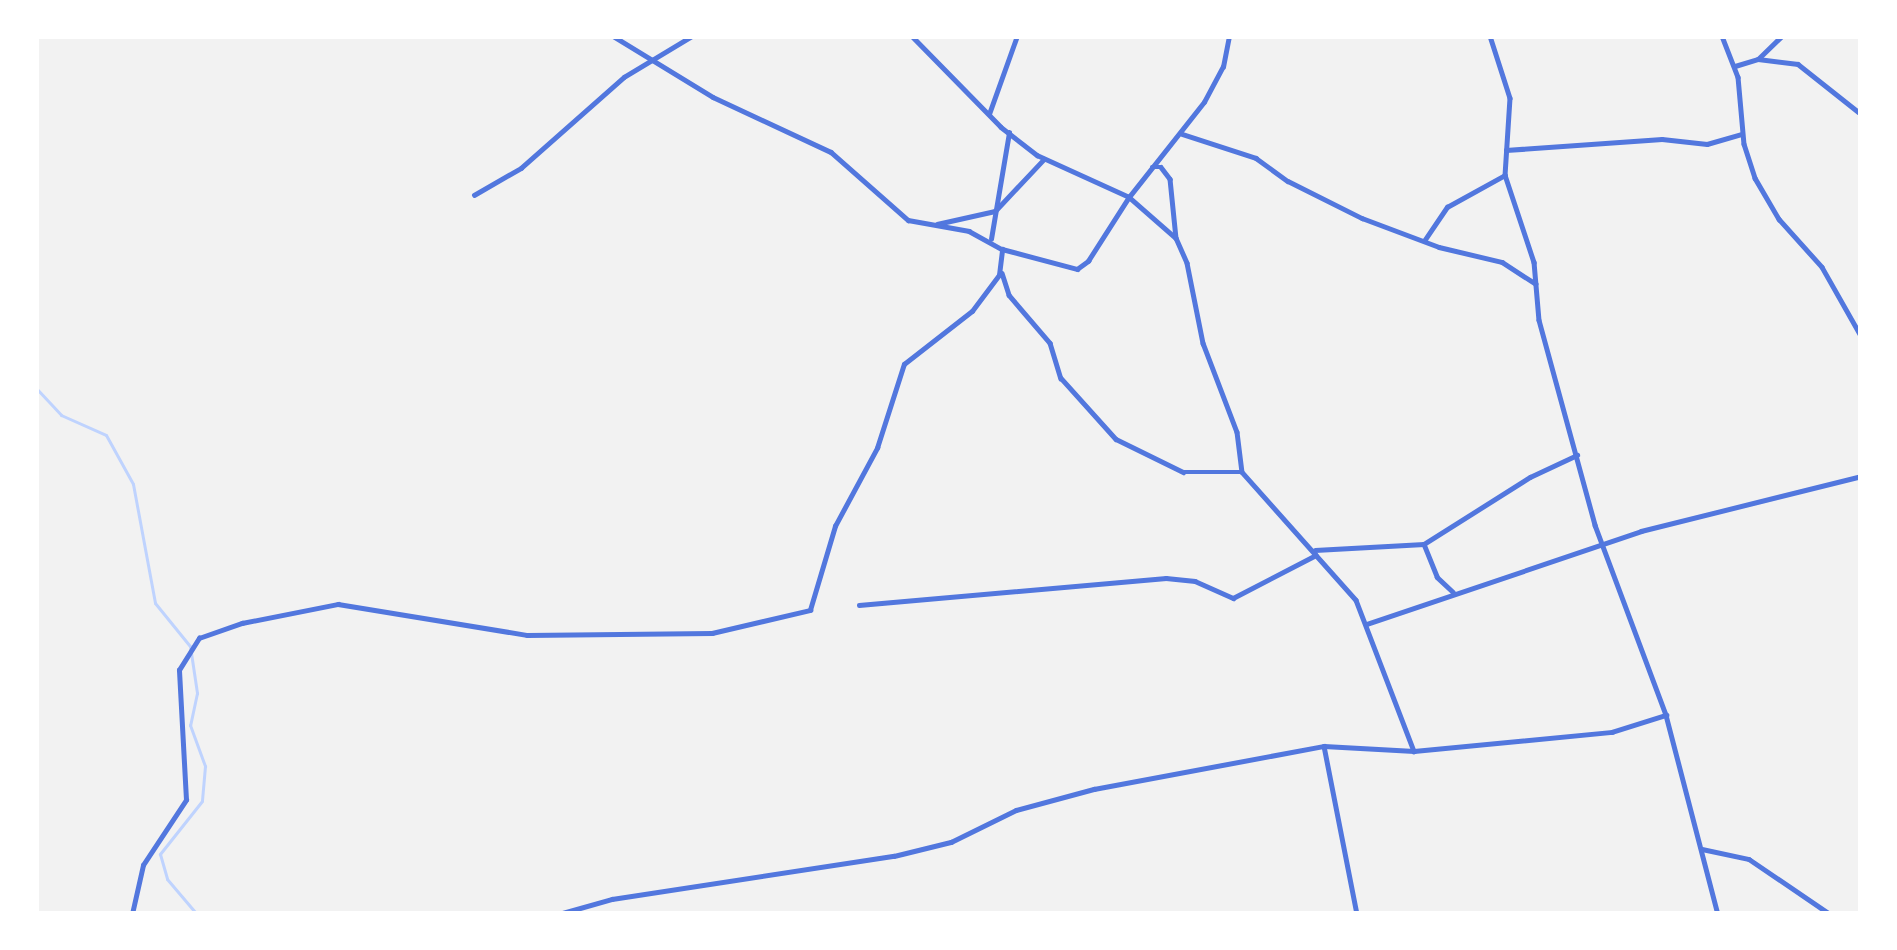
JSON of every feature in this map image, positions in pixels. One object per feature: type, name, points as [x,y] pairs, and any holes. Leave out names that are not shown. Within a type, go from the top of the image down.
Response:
[{"type":"street","points":[[613,36],[713,97],[831,152],[906,219],[969,231],[1002,249],[1082,267],[1129,197],[1182,134],[1215,82],[1229,36]]},
{"type":"street","points":[[474,195],[521,168],[560,129],[652,58],[692,36]]},
{"type":"street","points":[[989,114],[1017,36]]},
{"type":"street","points":[[1490,36],[1510,98],[1505,175],[1532,253],[1538,317],[1602,544],[1666,715],[1718,914]]},
{"type":"street","points":[[1722,36],[1735,66],[1743,134],[1759,186],[1779,219],[1822,267],[1861,336]]},
{"type":"street","points":[[1735,66],[1758,59],[1782,36]]},
{"type":"street","points":[[916,37],[1009,133],[1044,158],[1129,197],[1176,238]]},
{"type":"street","points":[[1758,59],[1810,70],[1861,114]]},
{"type":"street","points":[[990,242],[1009,133]]},
{"type":"street","points":[[1182,134],[1256,158],[1334,205],[1424,241],[1495,258],[1536,284]]},
{"type":"street","points":[[1506,150],[1662,140],[1707,144],[1743,134]]},
{"type":"street","points":[[931,226],[995,211],[1044,158]]},
{"type":"street","points":[[1152,167],[1161,167],[1170,179],[1176,238],[1187,263],[1203,343],[1237,432],[1241,472],[1353,595],[1414,751]]},
{"type":"street","points":[[1424,241],[1447,207],[1505,175]]},
{"type":"street","points":[[1002,249],[1005,289],[1050,343],[1061,378],[1116,439],[1183,472],[1241,472]]},
{"type":"street","points":[[132,914],[143,865],[186,800],[179,670],[199,638],[242,623],[338,604],[527,635],[722,632],[810,610],[835,526],[877,448],[904,364],[972,311],[1001,267]]},
{"type":"street","points":[[859,605],[1166,578],[1195,580],[1233,598],[1313,552],[1424,544],[1530,477],[1577,455]]},
{"type":"street","points":[[1367,624],[1602,544],[1861,476]]},
{"type":"street","points":[[1424,544],[1440,581],[1453,592]]},
{"type":"street","points":[[559,914],[612,899],[893,856],[951,842],[1016,810],[1094,789],[1324,746],[1414,751],[1612,731],[1666,715]]},
{"type":"street","points":[[1324,746],[1357,914]]},
{"type":"street","points":[[1702,849],[1749,859],[1830,914]]},
{"type":"street","points":[[183,914],[245,914]]},
{"type":"waterway","points":[[36,388],[61,415],[106,435],[133,484],[155,603],[190,646],[197,693],[190,725],[205,766],[202,801],[160,854],[167,879],[195,912]]}]
